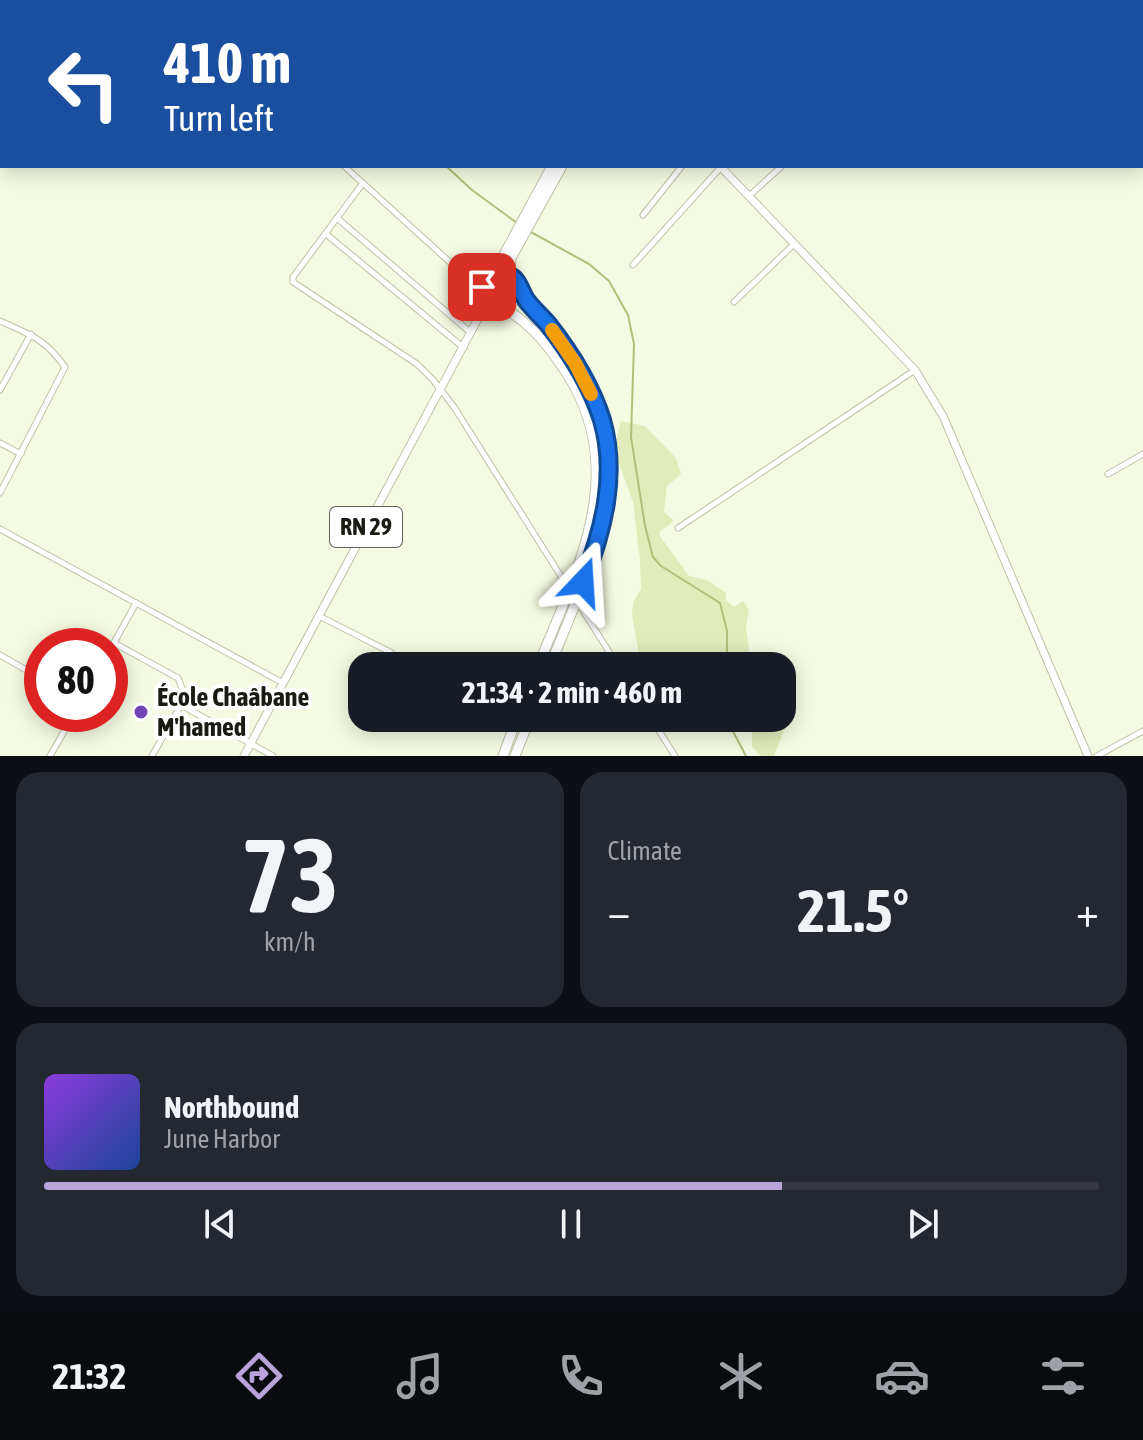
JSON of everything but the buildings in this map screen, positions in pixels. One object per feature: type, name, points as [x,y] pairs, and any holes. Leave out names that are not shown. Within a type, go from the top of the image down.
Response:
[{"type":"highway","points":[[489,288],[528,219],[551,168]]},
{"type":"highway","points":[[528,219],[561,168]]},
{"type":"highway","points":[[509,275],[509,262],[520,234]]},
{"type":"highway","points":[[489,288],[501,274],[517,281],[519,288],[575,363],[592,395],[605,434],[608,477],[604,517],[596,549],[556,652]]},
{"type":"highway","points":[[489,288],[501,306],[528,323],[553,353],[581,398],[592,434],[597,474],[596,501],[583,553],[544,652]]},
{"type":"highway","points":[[501,306],[514,301],[519,288]]},
{"type":"highway","points":[[503,756],[512,732]]},
{"type":"highway","points":[[515,756],[524,732]]},
{"type":"street","points":[[346,168],[474,284],[489,288]]},
{"type":"street","points":[[643,215],[680,168]]},
{"type":"street","points":[[633,265],[718,168]]},
{"type":"street","points":[[722,168],[915,370],[943,416],[1088,756]]},
{"type":"street","points":[[749,196],[780,168]]},
{"type":"street","points":[[363,183],[293,277],[293,282],[417,364],[441,388],[569,589]]},
{"type":"street","points":[[337,218],[472,334]]},
{"type":"street","points":[[326,234],[464,348]]},
{"type":"street","points":[[734,302],[795,243]]},
{"type":"street","name":"RN 29","points":[[244,756],[472,334],[489,288]]},
{"type":"street","points":[[0,321],[31,334],[50,347],[65,367],[0,493]]},
{"type":"street","points":[[0,390],[31,334]]},
{"type":"street","points":[[678,528],[915,370]]},
{"type":"street","points":[[0,443],[21,454]]},
{"type":"street","points":[[1108,474],[1143,454]]},
{"type":"street","points":[[0,529],[284,684]]},
{"type":"street","points":[[576,601],[609,652]]},
{"type":"street","points":[[122,628],[136,603]]},
{"type":"street","points":[[319,616],[390,652]]},
{"type":"street","points":[[128,651],[178,678],[183,691],[181,705],[152,756]]},
{"type":"street","points":[[0,655],[24,669]]},
{"type":"street","points":[[181,705],[273,756]]},
{"type":"street","points":[[1097,756],[1143,731]]},
{"type":"street","points":[[50,756],[64,732]]},
{"type":"street","points":[[660,732],[675,756]]},
{"type":"green space","points":[[621,421],[645,426],[676,458],[681,474],[667,486],[664,512],[673,520],[659,535],[689,576],[707,580],[726,593],[726,600],[734,607],[743,601],[749,610],[746,626],[749,652],[639,652],[632,615],[633,603],[641,589],[640,560],[633,502],[617,458],[616,441]]},
{"type":"green space","points":[[752,732],[783,732],[774,756],[761,756],[752,747]]},
{"type":"waterway","points":[[448,168],[517,223]]},
{"type":"waterway","points":[[529,231],[589,264],[609,281],[628,315],[634,344],[631,437],[653,557],[661,566],[720,603],[727,631],[727,652]]},
{"type":"waterway","points":[[733,732],[746,756]]},
{"type":"slow traffic","points":[[552,330],[575,363],[591,394]]},
{"type":"place","name":"École Chaâbane M'hamed","points":[[141,712]]},
{"type":"route","points":[[482,287],[487,288],[489,281],[498,275],[509,275],[517,281],[527,301],[575,363],[602,421],[607,497],[596,549],[583,582]]}]
